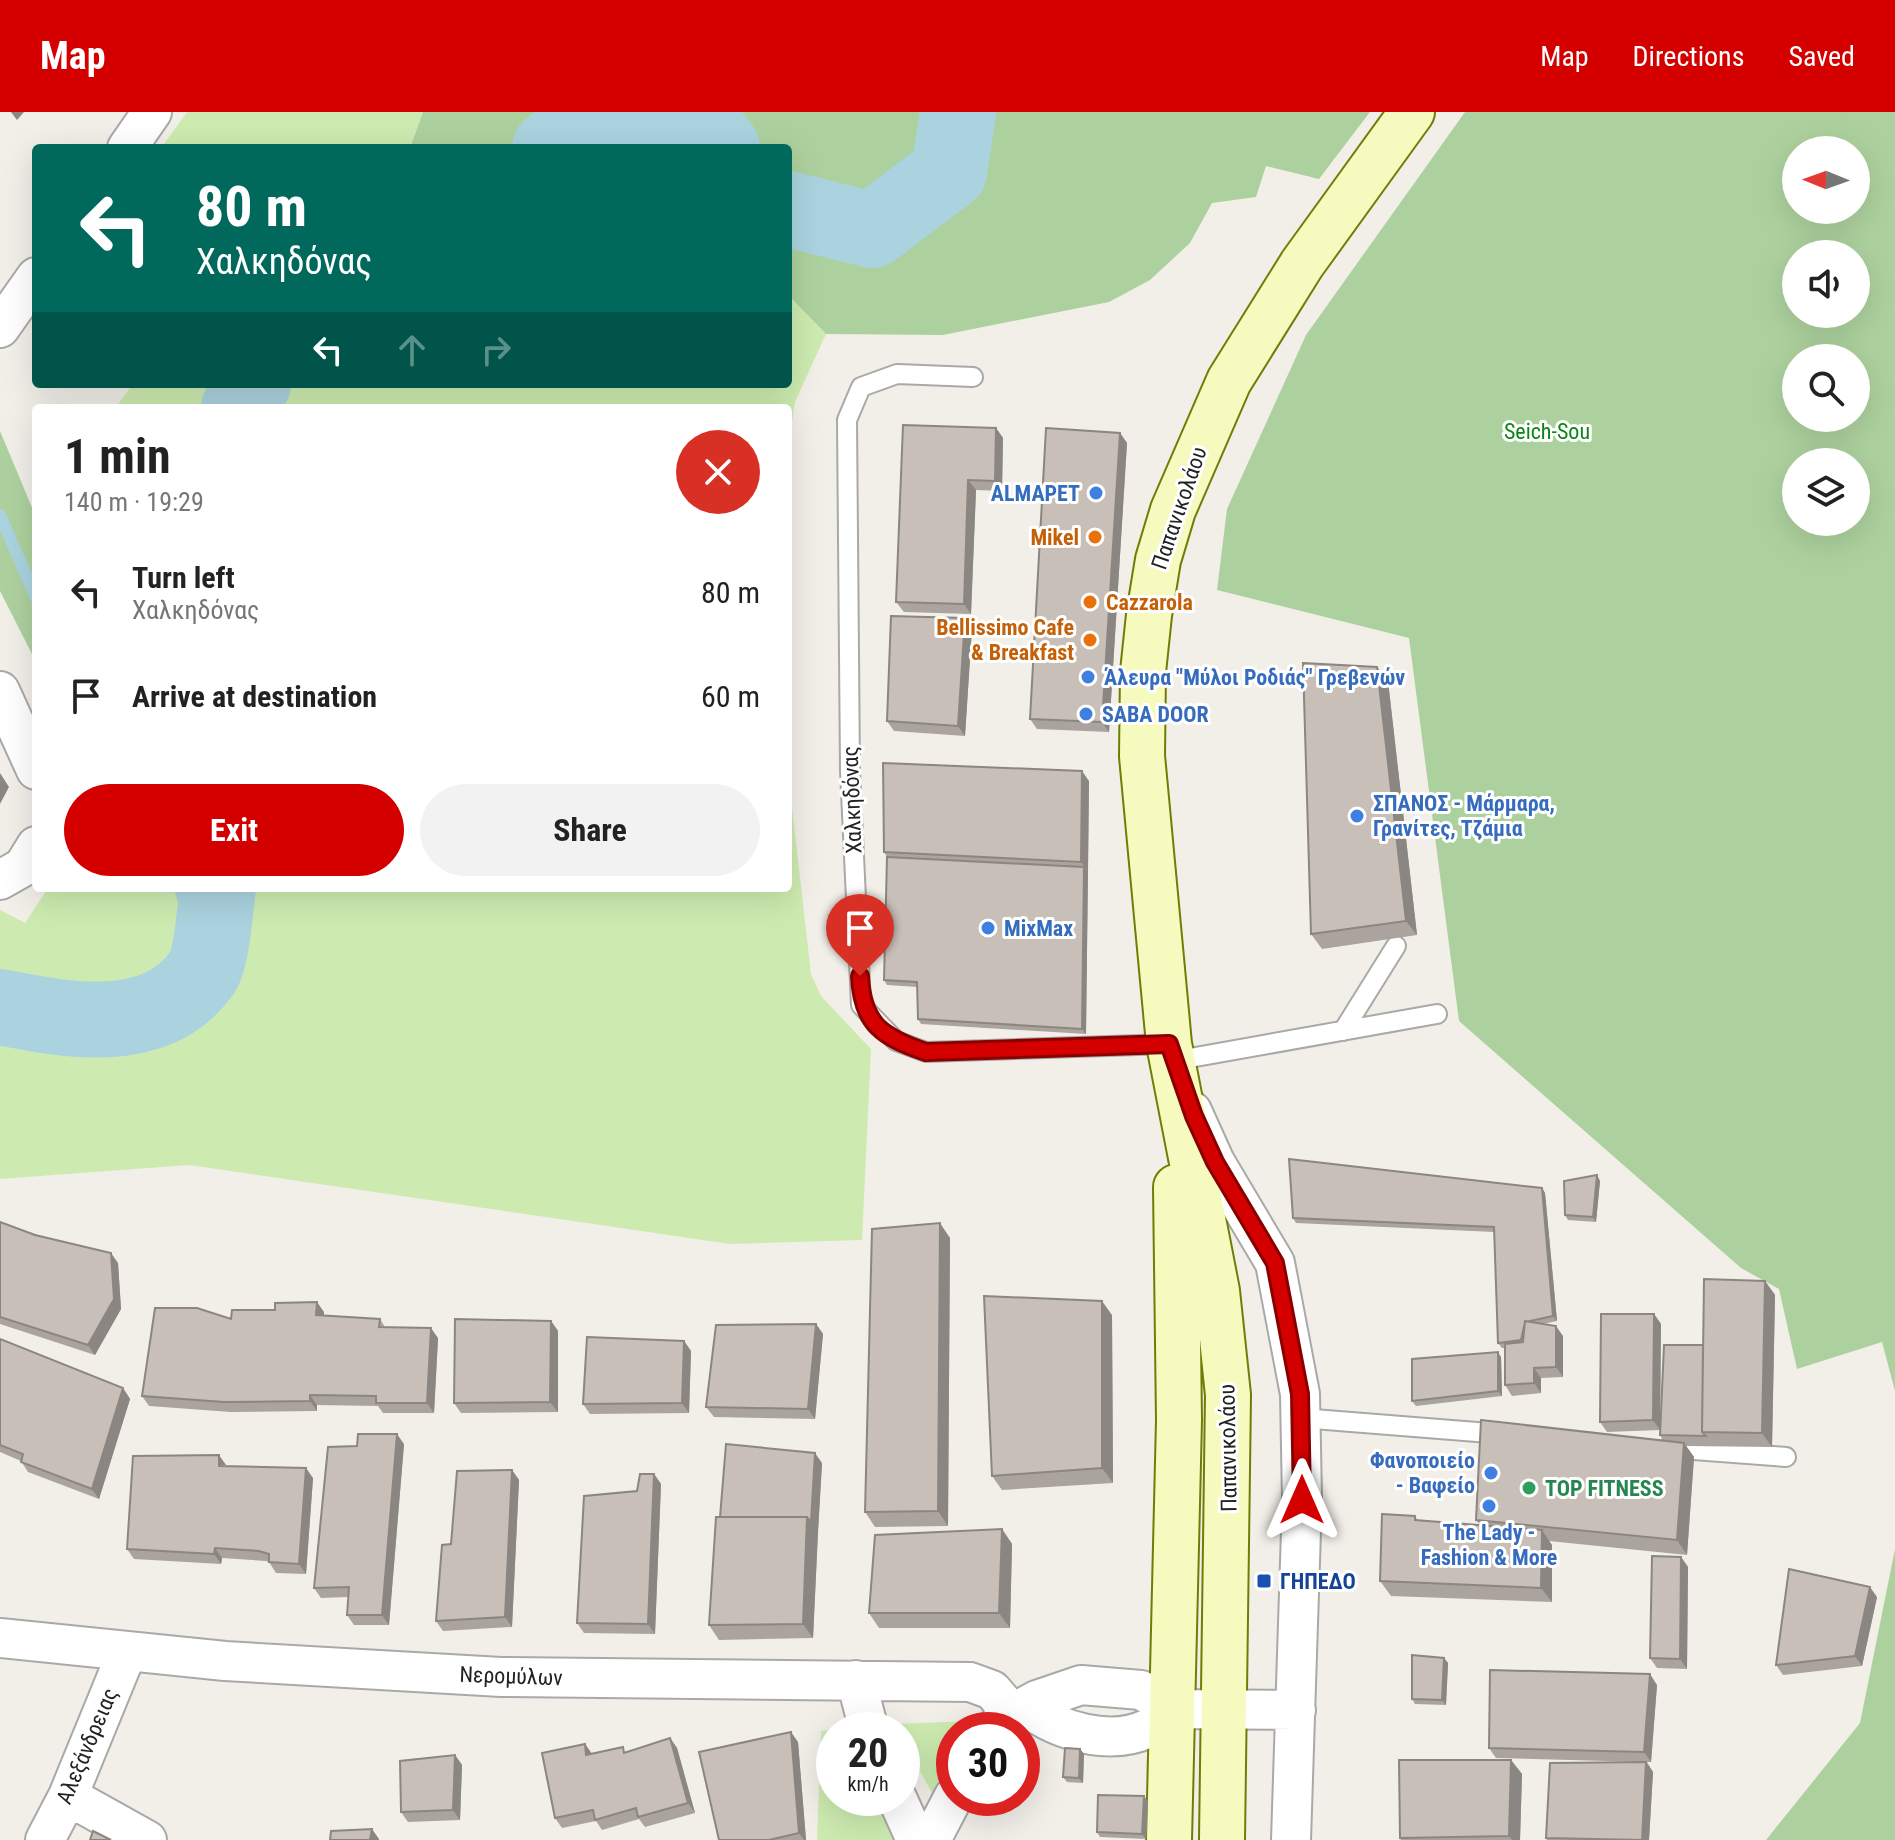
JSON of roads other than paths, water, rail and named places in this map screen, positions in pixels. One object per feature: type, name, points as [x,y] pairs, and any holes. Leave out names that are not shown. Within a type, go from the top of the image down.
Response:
[{"type":"main road","name":"Παπανικολάου","points":[[1169,1840],[1174,1709],[1179,1275],[1171,1052],[1142,756],[1143,672],[1158,560],[1193,460],[1241,361],[1302,264],[1412,112]]},
{"type":"main road","name":"Παπανικολάου","points":[[1171,1052],[1211,1254],[1226,1364],[1229,1475],[1222,1840]]},
{"type":"street","points":[[130,144],[152,112]]},
{"type":"street","points":[[0,328],[32,283]]},
{"type":"street","points":[[0,691],[32,761]]},
{"type":"street","points":[[0,880],[23,867],[32,852]]},
{"type":"street","points":[[1171,1052],[1215,1162],[1275,1263],[1294,1352],[1301,1418],[1291,1840]]},
{"type":"street","name":"Νερομύλων","points":[[0,1638],[127,1652],[501,1677],[856,1680],[982,1685],[998,1695],[1008,1712]]},
{"type":"street","name":"Αλεξάνδρειας","points":[[45,1840],[68,1796],[127,1652]]},
{"type":"street","points":[[856,1680],[864,1712]]},
{"type":"street","points":[[1174,1709],[1296,1710]]},
{"type":"street","name":"Νερομύλων","points":[[1040,1723],[1108,1734],[1143,1730],[1174,1709]]},
{"type":"street","points":[[68,1796],[147,1840]]},
{"type":"street","points":[[905,1816],[916,1840]]},
{"type":"street","points":[[931,1840],[944,1816]]},
{"type":"lane","name":"Χαλκηδόνας","points":[[973,377],[897,374],[861,387],[847,420],[850,771],[861,1005],[896,1041],[926,1052],[1171,1052],[1343,1031],[1437,1014]]},
{"type":"lane","points":[[1343,1031],[1396,946]]},
{"type":"lane","points":[[1301,1418],[1520,1436]]},
{"type":"lane","points":[[1645,1446],[1786,1457]]},
{"type":"waterway","points":[[792,210],[872,230],[949,172],[958,112]]},
{"type":"waterway","points":[[556,144],[591,122],[697,116],[719,144]]},
{"type":"waterway","points":[[241,404],[251,388]]},
{"type":"waterway","points":[[0,515],[32,589]]},
{"type":"waterway","points":[[181,892],[204,971]]},
{"type":"waterway","points":[[0,1007],[81,1019],[135,1016],[160,1008],[183,994],[202,973],[211,945],[218,892]]},
{"type":"place","name":"ALMAPET","points":[[1096,493]]},
{"type":"place","name":"Mikel","points":[[1095,537]]},
{"type":"place","name":"Cazzarola","points":[[1090,602]]},
{"type":"place","name":"Bellissimo Cafe & Breakfast","points":[[1090,640]]},
{"type":"place","name":"Άλευρα \"Μύλοι Ροδιάς\" Γρεβενών","points":[[1088,677]]},
{"type":"place","name":"SABA DOOR","points":[[1086,714]]},
{"type":"place","name":"ΣΠΑΝΟΣ - Μάρμαρα, Γρανίτες, Τζάμια","points":[[1357,816]]},
{"type":"place","name":"MixMax","points":[[988,928]]},
{"type":"place","name":"Φανοποιείο - Βαφείο","points":[[1491,1473]]},
{"type":"place","name":"TOP FITNESS","points":[[1529,1488]]},
{"type":"place","name":"The Lady - Fashion & More","points":[[1489,1506]]},
{"type":"place","name":"ΓΗΠΕΔΟ","points":[[1264,1581]]},
{"type":"park label","name":"Seich-Sou","points":[[1547,431]]}]
